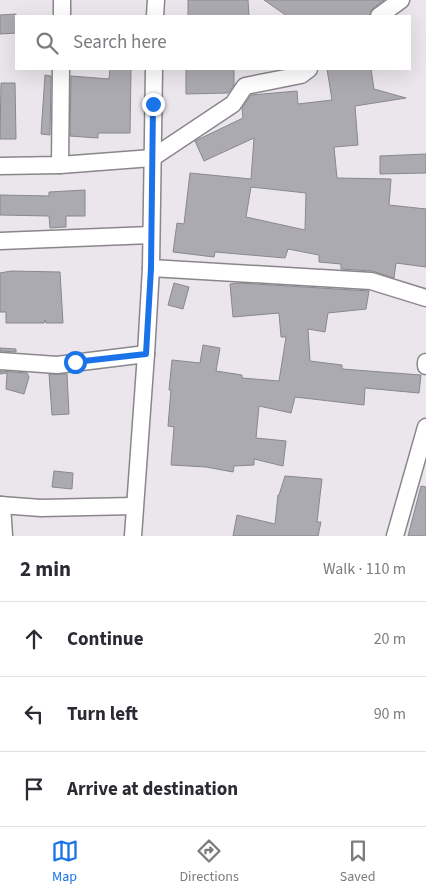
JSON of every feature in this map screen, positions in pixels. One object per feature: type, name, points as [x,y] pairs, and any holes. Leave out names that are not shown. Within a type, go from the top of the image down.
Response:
[{"type":"street","points":[[62,0],[62,15]]},
{"type":"street","points":[[155,15],[156,0]]},
{"type":"street","points":[[380,15],[401,0]]},
{"type":"street","points":[[60,165],[61,70]]},
{"type":"street","points":[[133,536],[151,268],[154,70]]},
{"type":"street","points":[[0,166],[60,165],[152,158],[233,104],[245,86],[301,75],[308,70]]},
{"type":"street","points":[[0,241],[151,235]]},
{"type":"street","points":[[151,268],[371,281],[426,298]]},
{"type":"street","points":[[0,361],[58,365],[146,354]]},
{"type":"street","points":[[395,536],[426,427]]},
{"type":"street","points":[[4,536],[1,505],[41,508],[134,506]]},
{"type":"building","points":[[188,0],[248,0],[249,15],[188,15]]},
{"type":"building","points":[[264,0],[384,0],[373,8],[370,15],[286,15]]},
{"type":"building","points":[[16,14],[15,33],[0,34],[0,15]]},
{"type":"building","points":[[110,70],[131,70],[130,133],[98,133],[98,138],[70,136],[71,76],[109,79]]},
{"type":"building","points":[[186,70],[234,70],[234,85],[228,93],[186,94]]},
{"type":"building","points":[[327,70],[371,70],[374,89],[406,98],[355,106],[358,145],[334,147],[337,178],[391,179],[389,205],[426,209],[426,267],[396,263],[394,278],[372,271],[341,269],[341,264],[319,262],[319,255],[288,249],[285,258],[215,252],[214,257],[173,252],[177,223],[184,224],[190,173],[251,179],[254,138],[204,161],[195,141],[243,118],[242,108],[251,95],[297,91],[298,104],[332,100]],"holes":[[[251,187],[306,193],[305,230],[246,217]]]},
{"type":"building","points":[[45,75],[51,76],[50,135],[41,134]]},
{"type":"building","points":[[1,83],[15,83],[16,139],[0,139]]},
{"type":"building","points":[[426,154],[426,173],[380,174],[380,156]]},
{"type":"building","points":[[85,190],[85,216],[66,216],[66,227],[50,228],[49,216],[0,215],[0,195],[49,196],[49,192]]},
{"type":"building","points":[[11,271],[60,272],[63,323],[46,323],[45,320],[44,323],[6,323],[6,312],[0,312],[0,273]]},
{"type":"building","points":[[174,283],[189,287],[183,309],[168,305]]},
{"type":"building","points":[[230,284],[369,291],[366,309],[328,313],[325,332],[308,329],[310,361],[342,365],[342,369],[421,375],[419,393],[365,388],[364,405],[295,397],[291,413],[259,406],[256,438],[286,441],[283,466],[254,459],[254,465],[234,466],[233,472],[206,467],[171,465],[174,427],[168,426],[172,360],[200,363],[203,345],[220,348],[216,371],[242,375],[242,378],[279,381],[286,337],[281,337],[279,313],[233,317]]},
{"type":"building","points":[[0,348],[16,349],[16,352],[0,351]]},
{"type":"building","points":[[0,371],[27,373],[29,377],[24,394],[6,389],[7,373],[0,374]]},
{"type":"building","points":[[49,374],[67,374],[69,414],[52,415]]},
{"type":"building","points":[[54,471],[73,473],[72,489],[52,487]]},
{"type":"building","points":[[285,476],[322,479],[317,522],[321,522],[318,536],[233,536],[237,515],[275,524],[278,495]]},
{"type":"building","points":[[421,486],[426,487],[426,536],[408,536]]},
{"type":"route","points":[[75,362],[146,354],[151,268],[153,104]]}]
